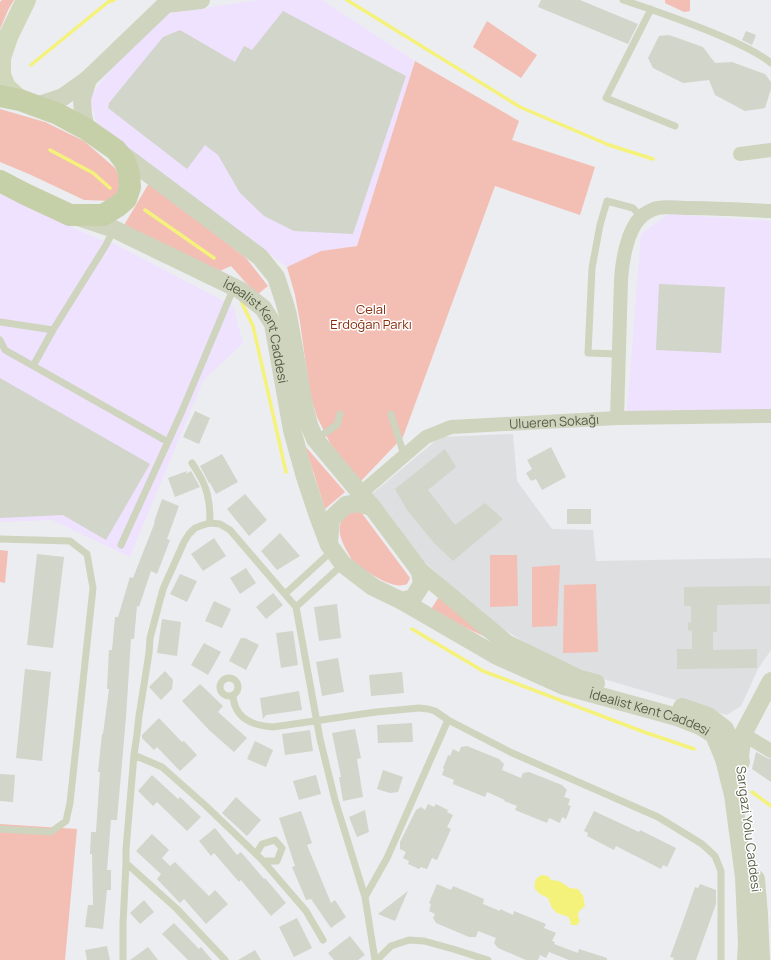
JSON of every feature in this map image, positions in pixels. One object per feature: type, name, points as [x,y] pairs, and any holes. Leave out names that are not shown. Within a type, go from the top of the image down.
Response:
[{"type":"main road","points":[[19,101],[6,87],[1,75],[1,58],[8,37],[26,0]]},
{"type":"main road","name":"İdealist Kent Caddesi","points":[[0,181],[70,215],[104,215],[126,199],[130,187],[129,173],[125,162],[116,150],[86,129],[58,114],[19,101]]},
{"type":"street","points":[[19,101],[63,97],[88,79],[166,4],[201,0]]},
{"type":"street","points":[[86,129],[82,99],[88,79]]},
{"type":"street","name":"İdealist Kent Caddesi","points":[[116,150],[260,257],[276,278],[288,315],[309,425],[316,439],[361,493],[420,571],[506,643],[580,679],[708,716],[725,729],[735,753],[742,788]]},
{"type":"street","points":[[740,154],[771,150]]},
{"type":"street","points":[[617,418],[622,263],[626,246],[636,223],[641,217],[656,208],[771,211]]},
{"type":"street","name":"İdealist Kent Caddesi","points":[[70,215],[114,229],[240,290],[263,308],[273,324],[292,430],[318,516],[335,553],[373,587],[402,600],[497,656],[564,686],[677,717],[700,726],[714,735],[724,759],[733,796],[744,877],[747,944],[746,960]]},
{"type":"street","name":"Ulueren Sokağı","points":[[361,493],[426,437],[451,427],[617,418],[771,416]]},
{"type":"street","points":[[335,553],[331,519],[346,505],[358,503],[372,507]]},
{"type":"street","points":[[402,600],[413,598],[422,584],[420,571]]},
{"type":"street","name":"Sarıgazi Yolu Caddesi","points":[[761,960],[762,915],[742,788],[740,756],[743,734],[766,701],[771,681]]},
{"type":"street","points":[[724,759],[721,742],[725,729],[735,724],[766,701]]},
{"type":"street","points":[[743,734],[771,751]]},
{"type":"lane","points":[[623,0],[717,34],[762,56],[771,63]]},
{"type":"lane","points":[[651,9],[606,98],[675,126]]},
{"type":"lane","points":[[618,354],[588,353],[592,268],[600,225],[607,201],[633,208],[641,217]]},
{"type":"lane","points":[[34,366],[53,330],[106,245],[114,229]]},
{"type":"lane","points":[[121,544],[182,411],[234,287]]},
{"type":"lane","points":[[0,322],[53,330]]},
{"type":"lane","points":[[0,340],[5,350],[168,442]]},
{"type":"lane","points":[[316,439],[337,425],[340,414]]},
{"type":"lane","points":[[391,414],[404,455]]},
{"type":"lane","points":[[192,463],[206,489],[210,523]]},
{"type":"lane","points":[[123,960],[122,924],[126,849],[138,716],[149,653],[150,638],[164,590],[184,542],[195,528],[210,523],[220,524],[230,530],[296,607],[322,746],[335,800],[365,898],[376,960]]},
{"type":"lane","points":[[0,539],[70,541],[87,554],[93,588],[70,803],[66,821],[51,832],[0,829]]},
{"type":"lane","points":[[285,594],[335,553]]},
{"type":"lane","points":[[296,607],[335,553]]},
{"type":"lane","points":[[233,695],[233,700],[240,715],[255,724],[274,727],[376,712],[428,708],[510,752],[658,817],[702,844],[715,856],[721,871],[721,960]]},
{"type":"lane","points":[[365,898],[387,858],[448,720]]},
{"type":"lane","points":[[134,755],[162,767],[264,861],[306,910],[323,940]]},
{"type":"lane","points":[[256,854],[262,844],[275,840],[282,848],[277,861],[264,861]]},
{"type":"lane","points":[[126,863],[177,909],[225,960]]},
{"type":"lane","points":[[376,960],[391,946],[409,940],[424,941],[488,960]]},
{"type":"shaded area","points":[[257,0],[322,0],[415,61],[357,246],[321,251],[287,267],[97,125],[90,97],[151,16]]},
{"type":"shaded area","points":[[0,194],[96,238],[115,244],[233,306],[243,343],[203,381],[130,557],[52,520],[0,522]]},
{"type":"shaded area","points":[[669,214],[771,221],[771,419],[627,412],[641,234]]},
{"type":"shaded area","points":[[513,434],[517,481],[552,529],[593,530],[596,561],[771,558],[771,650],[758,669],[741,706],[727,715],[583,673],[526,643],[490,621],[417,555],[372,494],[440,437]]},
{"type":"shaded area","points":[[541,875],[548,876],[551,880],[559,881],[570,888],[578,889],[583,895],[585,906],[578,913],[580,921],[577,925],[571,925],[569,917],[557,913],[552,908],[548,898],[540,894],[535,889],[535,881]]},
{"type":"green space","points":[[2,0],[14,0],[0,29],[0,2]]},
{"type":"green space","points":[[665,0],[690,0],[690,11],[684,12],[665,3]]},
{"type":"green space","points":[[487,21],[537,55],[521,78],[473,47]]},
{"type":"green space","name":"Celal Erdoğan Parkı","points":[[415,61],[519,121],[512,140],[595,167],[580,215],[495,186],[403,437],[360,482],[330,443],[317,417],[310,394],[295,295],[287,267],[321,251],[357,246]]},
{"type":"green space","points":[[0,109],[45,122],[84,141],[115,168],[120,179],[118,190],[113,201],[84,200],[0,162]]},
{"type":"green space","points":[[149,183],[246,258],[268,286],[257,295],[231,266],[220,271],[123,227]]},
{"type":"green space","points":[[305,446],[345,492],[325,509]]},
{"type":"green space","points":[[351,510],[361,512],[410,578],[407,584],[396,585],[385,582],[352,560],[340,534],[340,524],[342,519]]},
{"type":"green space","points":[[0,550],[8,551],[5,583],[0,582]]},
{"type":"green space","points":[[490,555],[517,555],[518,606],[490,607]]},
{"type":"green space","points":[[560,565],[557,626],[532,627],[532,567]]},
{"type":"green space","points":[[596,584],[598,652],[563,653],[564,585]]},
{"type":"green space","points":[[440,595],[492,640],[430,611]]},
{"type":"green space","points":[[0,824],[77,829],[65,960],[0,960]]},
{"type":"building","points":[[541,0],[580,0],[638,24],[628,44],[538,7]]},
{"type":"building","points":[[283,11],[406,76],[353,234],[294,231],[264,216],[240,193],[218,155],[205,145],[187,169],[108,108],[109,103],[163,37],[180,30],[235,62],[244,46],[252,50]]},
{"type":"building","points":[[746,31],[756,35],[752,45],[742,40]]},
{"type":"building","points":[[669,35],[703,47],[715,63],[732,62],[765,74],[771,82],[771,89],[765,108],[745,111],[715,95],[709,80],[683,83],[653,68],[648,58],[659,36]]},
{"type":"building","points":[[659,284],[725,287],[721,353],[656,350]]},
{"type":"building","points":[[0,378],[150,464],[106,540],[63,515],[0,518]]},
{"type":"building","points":[[195,411],[210,418],[199,444],[183,437]]},
{"type":"building","points":[[551,447],[566,477],[542,490],[536,479],[531,481],[526,473],[532,469],[527,460]]},
{"type":"building","points":[[445,449],[456,467],[428,490],[455,525],[485,503],[503,519],[453,561],[434,543],[407,510],[395,489]]},
{"type":"building","points":[[222,454],[238,482],[216,494],[200,466]]},
{"type":"building","points":[[187,471],[186,474],[191,471],[200,487],[175,497],[168,478]]},
{"type":"building","points":[[245,494],[267,520],[249,536],[227,509]]},
{"type":"building","points":[[162,499],[179,506],[167,539],[170,540],[157,574],[151,571],[139,607],[137,606],[134,639],[131,639],[117,820],[111,820],[107,870],[111,870],[111,890],[107,890],[103,929],[85,927],[88,905],[93,905],[92,854],[90,854],[91,832],[96,832],[100,772],[98,772],[109,689],[107,689],[109,650],[112,650],[115,617],[118,617],[130,577],[133,578],[155,522]]},
{"type":"building","points":[[567,509],[591,509],[591,524],[567,524]]},
{"type":"building","points":[[280,533],[300,556],[277,570],[261,551]]},
{"type":"building","points":[[214,538],[226,556],[203,571],[191,554]]},
{"type":"building","points":[[37,554],[64,557],[53,648],[27,645]]},
{"type":"building","points":[[246,568],[256,583],[240,594],[230,578]]},
{"type":"building","points":[[180,574],[197,581],[187,602],[170,594]]},
{"type":"building","points":[[770,586],[770,604],[717,605],[717,632],[713,632],[713,650],[757,649],[757,668],[677,669],[677,649],[692,649],[692,631],[688,630],[688,623],[691,622],[691,606],[684,606],[684,587]]},
{"type":"building","points":[[273,593],[283,605],[266,619],[256,607]]},
{"type":"building","points":[[214,601],[231,609],[222,628],[205,621]]},
{"type":"building","points":[[337,604],[341,638],[319,641],[314,607]]},
{"type":"building","points":[[162,619],[181,622],[177,656],[157,653]]},
{"type":"building","points":[[293,631],[298,665],[281,668],[276,633]]},
{"type":"building","points":[[241,638],[245,638],[259,645],[246,670],[229,661]]},
{"type":"building","points":[[204,643],[221,652],[208,675],[191,665]]},
{"type":"building","points":[[338,658],[344,692],[322,696],[316,662]]},
{"type":"building","points":[[25,669],[51,672],[42,761],[16,758]]},
{"type":"building","points":[[165,671],[173,680],[172,689],[161,700],[149,687]]},
{"type":"building","points":[[402,672],[404,693],[371,696],[369,675]]},
{"type":"building","points":[[200,684],[223,706],[218,712],[247,738],[234,752],[209,730],[182,701]]},
{"type":"building","points":[[299,691],[302,710],[266,715],[263,719],[260,698]]},
{"type":"building","points":[[159,718],[197,755],[180,771],[157,747],[154,750],[142,738],[142,735]]},
{"type":"building","points":[[412,723],[413,742],[378,743],[377,725]]},
{"type":"building","points":[[355,729],[361,758],[357,759],[363,797],[343,801],[339,777],[341,777],[332,733]]},
{"type":"building","points":[[310,730],[313,751],[285,755],[282,734]]},
{"type":"building","points":[[255,741],[273,750],[266,767],[247,759]]},
{"type":"building","points":[[467,746],[499,759],[504,764],[502,770],[521,778],[523,773],[529,772],[562,785],[567,790],[564,797],[570,799],[568,805],[571,806],[566,819],[562,817],[560,823],[549,818],[547,823],[515,810],[517,806],[487,792],[485,797],[453,784],[454,780],[442,775],[443,768],[448,755],[450,756],[453,749],[459,752],[461,747]]},
{"type":"building","points":[[756,752],[771,759],[771,782],[752,769]]},
{"type":"building","points":[[383,770],[403,777],[398,792],[390,793],[377,789]]},
{"type":"building","points":[[0,774],[15,775],[13,802],[0,801]]},
{"type":"building","points":[[152,775],[178,799],[180,797],[201,817],[187,831],[157,802],[153,806],[138,791]]},
{"type":"building","points":[[316,775],[321,794],[299,800],[293,781]]},
{"type":"building","points":[[236,797],[261,820],[247,836],[222,813]]},
{"type":"building","points":[[428,804],[434,807],[436,804],[448,810],[447,812],[453,815],[447,827],[451,829],[437,860],[432,858],[427,869],[421,867],[419,869],[408,864],[409,861],[403,858],[406,852],[400,849],[400,842],[416,810],[421,807],[425,810]]},
{"type":"building","points":[[365,810],[369,832],[357,837],[349,817]]},
{"type":"building","points":[[301,811],[312,843],[307,845],[331,903],[335,900],[346,917],[331,928],[311,899],[306,900],[292,867],[295,866],[279,818]]},
{"type":"building","points":[[594,811],[639,832],[640,830],[676,848],[667,867],[663,865],[661,869],[616,846],[614,850],[587,836],[588,833],[584,831]]},
{"type":"building","points":[[215,828],[237,855],[241,852],[286,903],[271,916],[241,880],[239,882],[214,853],[211,856],[199,841]]},
{"type":"building","points":[[152,834],[169,850],[162,858],[170,866],[175,862],[209,896],[215,890],[228,904],[206,924],[184,899],[180,903],[157,879],[161,874],[136,851]]},
{"type":"building","points":[[437,884],[451,890],[453,886],[484,899],[483,904],[500,911],[500,909],[513,915],[514,911],[546,924],[544,928],[556,933],[552,941],[555,942],[554,944],[578,953],[579,949],[607,958],[607,960],[569,960],[549,952],[546,958],[540,955],[538,960],[526,960],[498,948],[494,943],[496,938],[478,931],[476,937],[469,937],[436,923],[433,918],[435,914],[429,911],[431,904],[429,903]]},
{"type":"building","points":[[700,884],[716,890],[716,904],[696,960],[673,960],[674,958],[670,957],[695,887],[698,888]]},
{"type":"building","points":[[408,891],[395,921],[378,914]]},
{"type":"building","points":[[144,900],[154,912],[140,924],[130,913]]},
{"type":"building","points":[[297,918],[312,948],[294,957],[279,927]]},
{"type":"building","points":[[174,923],[199,949],[201,947],[212,960],[188,960],[162,934]]},
{"type":"building","points":[[350,936],[365,955],[358,960],[334,960],[328,953]]},
{"type":"building","points":[[107,946],[110,960],[87,960],[85,950]]},
{"type":"building","points":[[148,947],[158,960],[130,960]]},
{"type":"building","points":[[255,950],[261,960],[238,960]]},
{"type":"waterway","points":[[31,65],[108,2],[114,0]]},
{"type":"waterway","points":[[347,0],[520,107],[609,145],[653,159]]},
{"type":"waterway","points":[[50,150],[93,173],[110,188]]},
{"type":"waterway","points":[[145,210],[214,258]]},
{"type":"waterway","points":[[242,303],[253,326],[286,472]]},
{"type":"waterway","points":[[412,629],[483,671],[644,732],[694,749]]},
{"type":"waterway","points":[[752,792],[771,806]]}]
